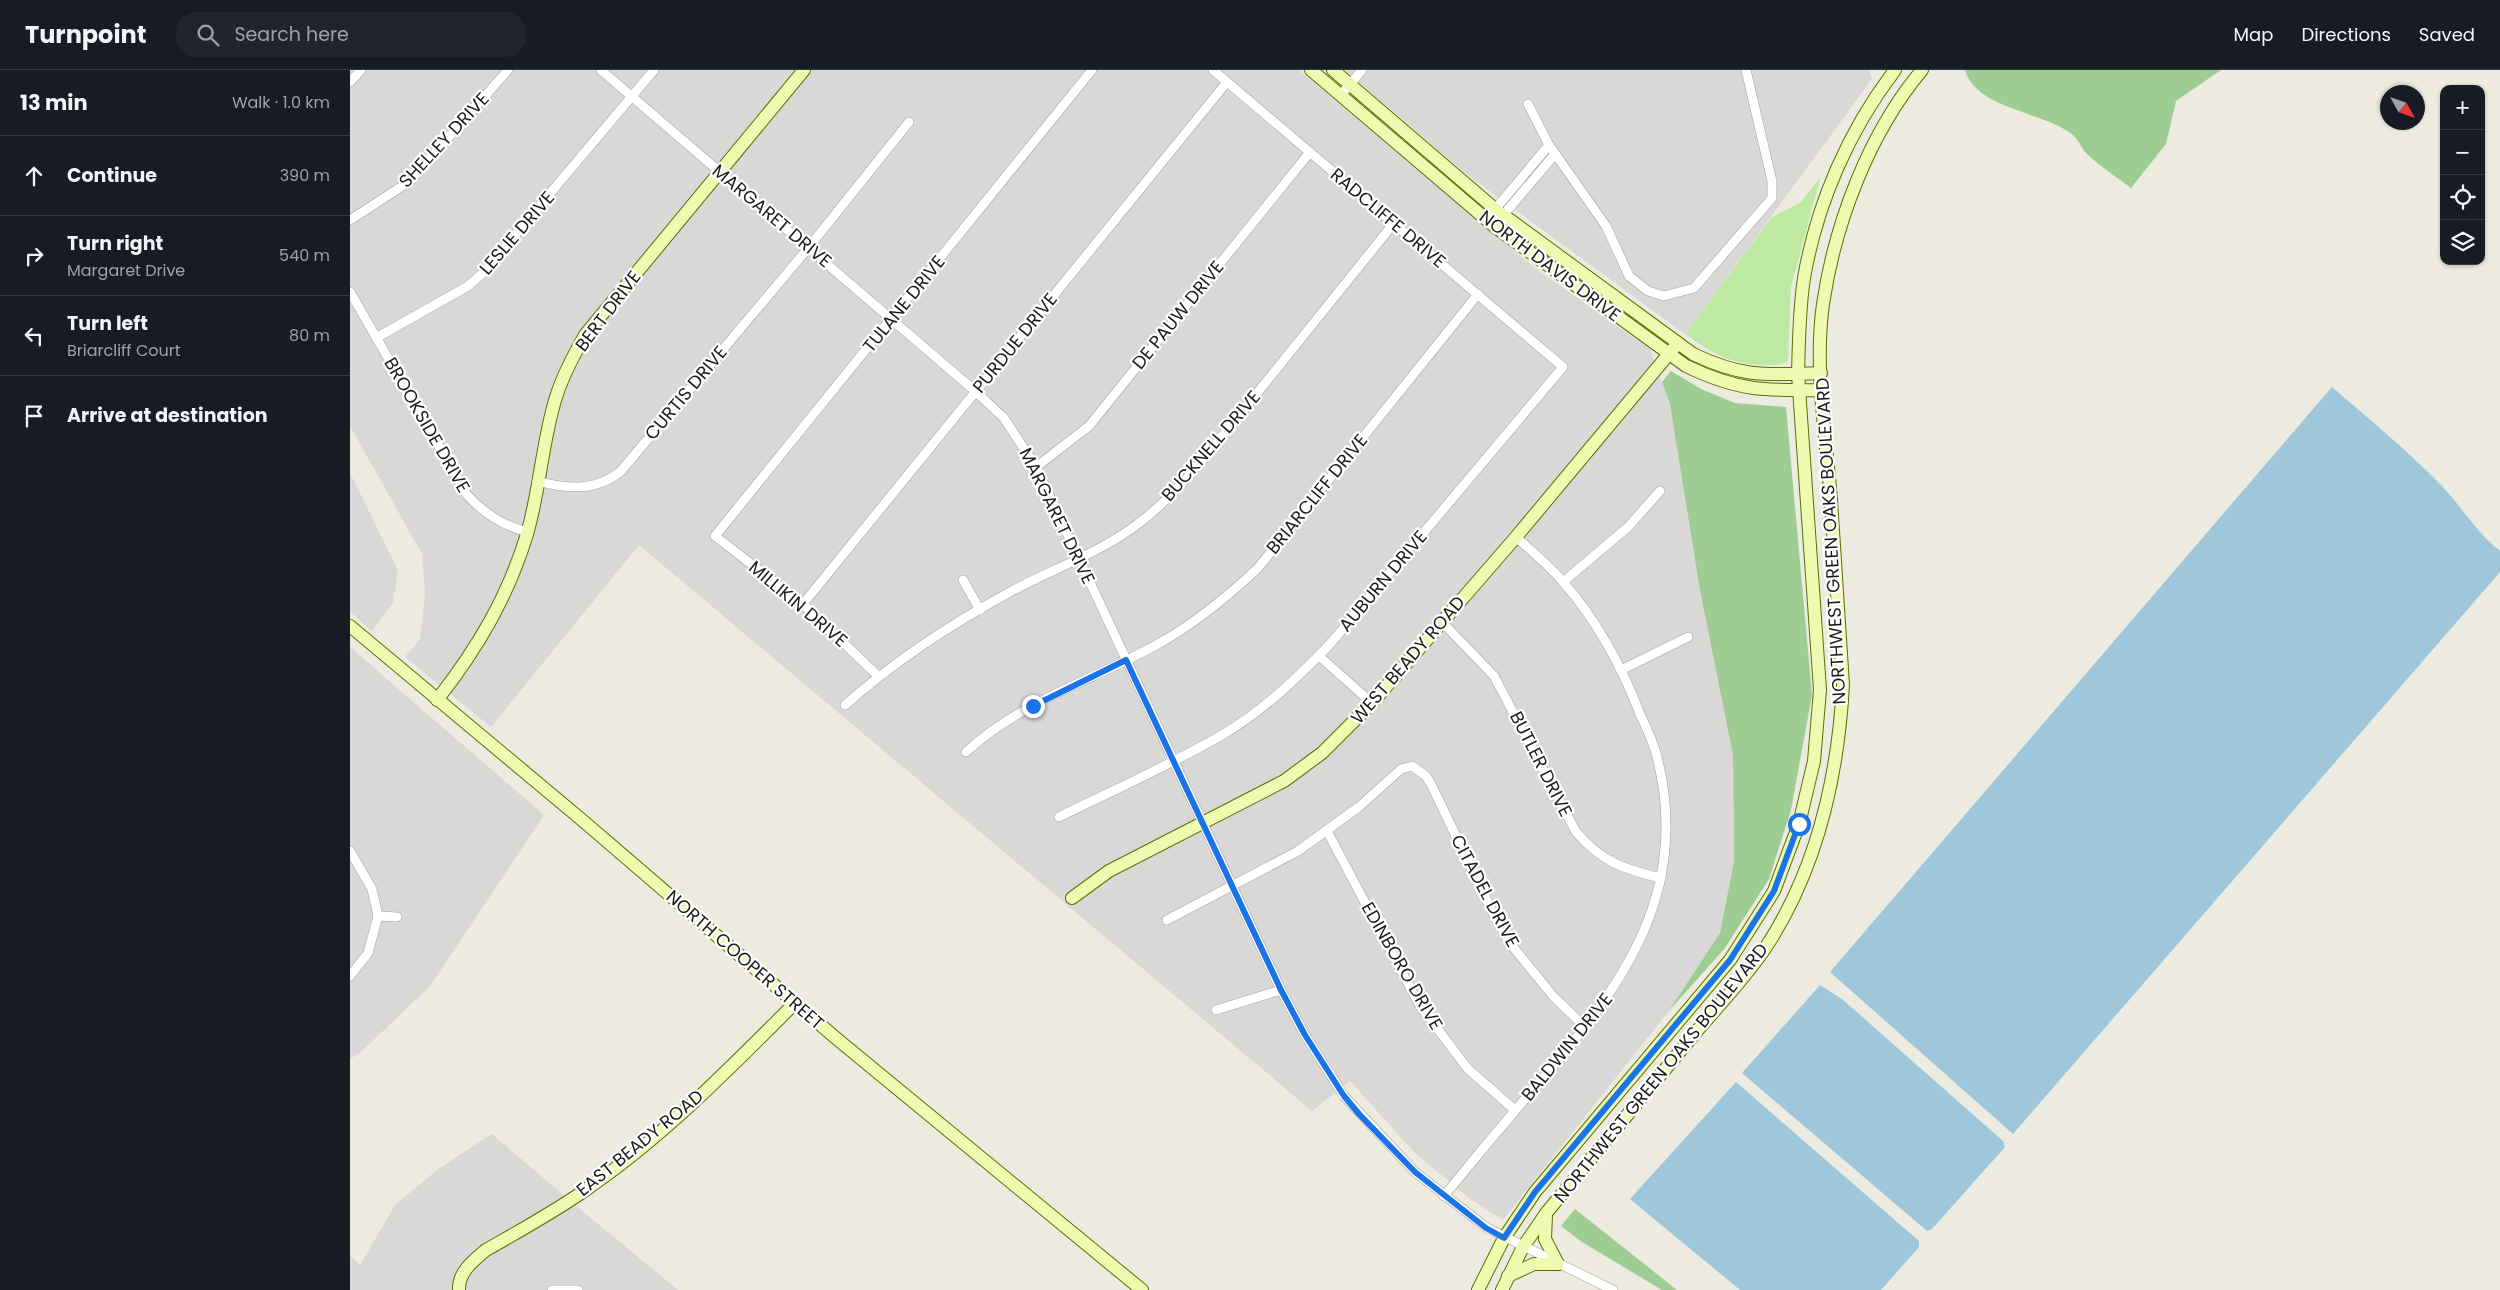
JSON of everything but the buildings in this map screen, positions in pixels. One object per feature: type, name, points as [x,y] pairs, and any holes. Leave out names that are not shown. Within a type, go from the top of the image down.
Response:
[{"type":"main road","name":"BERT DRIVE","points":[[437,700],[485,633],[504,597],[527,532],[556,397],[568,367],[585,336],[804,70]]},
{"type":"main road","name":"NORTH DAVIS DRIVE","points":[[1311,70],[1490,223],[1686,366],[1716,380],[1746,388],[1822,390]]},
{"type":"main road","name":"NORTH DAVIS DRIVE","points":[[1333,70],[1499,212],[1693,354],[1748,374],[1821,373]]},
{"type":"main road","name":"NORTHWEST GREEN OAKS BOULEVARD","points":[[1478,1290],[1504,1238],[1535,1192],[1730,960],[1774,891],[1799,824],[1814,761],[1820,690],[1798,374],[1799,330],[1804,279],[1824,202],[1845,151],[1865,114],[1895,70]]},
{"type":"main road","name":"NORTHWEST GREEN OAKS BOULEVARD","points":[[1502,1290],[1523,1247],[1547,1212],[1766,948],[1796,891],[1818,835],[1832,788],[1843,685],[1821,373],[1823,305],[1838,232],[1861,171],[1898,104],[1922,70]]},
{"type":"main road","name":"WEST BEADY ROAD","points":[[1072,898],[1109,872],[1284,781],[1322,753],[1372,703],[1516,537],[1678,343]]},
{"type":"main road","name":"NORTH COOPER STREET","points":[[350,626],[582,820],[795,1002],[1142,1290]]},
{"type":"main road","name":"EAST BEADY ROAD","points":[[459,1290],[462,1277],[471,1262],[486,1250],[591,1186],[668,1124],[736,1062],[795,1002]]},
{"type":"main road","points":[[1508,1276],[1534,1264],[1558,1264],[1545,1239],[1547,1212]]},
{"type":"street","points":[[350,82],[361,70]]},
{"type":"street","name":"SHELLEY DRIVE","points":[[350,220],[410,181],[508,70]]},
{"type":"street","name":"MARGARET DRIVE","points":[[601,70],[893,318],[1004,418],[1036,467],[1281,990],[1305,1035],[1344,1096],[1415,1172],[1486,1228],[1613,1290]]},
{"type":"street","name":"LESLIE DRIVE","points":[[376,338],[468,286],[483,273],[654,70]]},
{"type":"street","name":"TULANE DRIVE","points":[[715,536],[1092,70]]},
{"type":"street","name":"RADCLIFFE DRIVE","points":[[1213,70],[1563,368]]},
{"type":"street","points":[[1341,95],[1362,70]]},
{"type":"street","points":[[1528,104],[1548,145],[1606,226],[1628,276],[1648,291],[1664,296],[1694,288],[1772,198],[1772,181],[1746,70]]},
{"type":"street","name":"PURDUE DRIVE","points":[[803,604],[1227,82]]},
{"type":"street","name":"CURTIS DRIVE","points":[[537,482],[568,488],[584,488],[612,479],[621,471],[809,247],[909,122]]},
{"type":"street","points":[[1490,223],[1548,145]]},
{"type":"street","name":"DE PAUW DRIVE","points":[[1036,467],[1090,426],[1310,152]]},
{"type":"street","points":[[1499,212],[1554,154]]},
{"type":"street","name":"BUCKNELL DRIVE","points":[[844,705],[910,652],[1010,592],[1094,552],[1141,522],[1182,484],[1394,223]]},
{"type":"street","name":"BROOKSIDE DRIVE","points":[[350,292],[467,495],[484,512],[506,526],[527,532]]},
{"type":"street","name":"BRIARCLIFF DRIVE","points":[[966,752],[1004,722],[1191,625],[1223,601],[1258,568],[1478,294]]},
{"type":"street","name":"AUBURN DRIVE","points":[[1059,817],[1223,734],[1267,704],[1319,656],[1563,368]]},
{"type":"street","points":[[1564,582],[1628,527],[1660,491]]},
{"type":"street","name":"MILLIKIN DRIVE","points":[[715,536],[803,604],[878,676]]},
{"type":"street","name":"BALDWIN DRIVE","points":[[1444,1196],[1586,1028],[1637,950],[1656,898],[1666,825],[1661,776],[1653,746],[1621,670],[1603,637],[1564,582],[1516,537]]},
{"type":"street","points":[[963,580],[980,610]]},
{"type":"street","name":"BUTLER DRIVE","points":[[1442,622],[1494,676],[1576,832],[1598,854],[1616,866],[1660,878]]},
{"type":"street","points":[[1621,670],[1688,636]]},
{"type":"street","points":[[1319,656],[1372,703]]},
{"type":"street","name":"CITADEL DRIVE","points":[[1327,831],[1360,806],[1401,769],[1412,766],[1417,769],[1426,776],[1431,784],[1492,912],[1509,942],[1553,996],[1586,1028]]},
{"type":"street","points":[[1167,920],[1298,851],[1327,831]]},
{"type":"street","name":"EDINBORO DRIVE","points":[[1327,831],[1420,1006],[1468,1069],[1515,1110]]},
{"type":"street","points":[[350,851],[372,889],[378,916],[368,953],[350,976]]},
{"type":"street","points":[[378,916],[397,917]]},
{"type":"street","points":[[1216,1010],[1281,990]]},
{"type":"street","points":[[552,1290],[578,1290]]},
{"type":"shaded area","points":[[350,70],[1299,70],[1536,269],[1650,349],[1670,404],[1733,755],[1734,861],[1720,933],[1668,1012],[1503,1220],[1470,1199],[1414,1152],[1350,1081],[1312,1111],[639,545],[491,727],[405,657],[420,639],[425,595],[422,554],[350,426]]},
{"type":"shaded area","points":[[1345,70],[1869,70],[1872,79],[1685,334],[1466,174]]},
{"type":"shaded area","points":[[350,473],[398,570],[393,603],[372,631],[350,612]]},
{"type":"shaded area","points":[[350,647],[544,815],[430,986],[361,1052],[350,1059]]},
{"type":"shaded area","points":[[492,1134],[678,1290],[350,1290],[350,1256],[360,1265],[395,1205],[438,1169]]},
{"type":"green space","points":[[1965,70],[2221,70],[2176,101],[2166,144],[2131,188],[2088,155],[2074,136],[2048,121],[1997,102],[1983,94],[1972,83]]},
{"type":"green space","points":[[1821,176],[1791,287],[1788,361],[1775,365],[1756,365],[1729,359],[1718,355],[1685,334],[1771,218],[1801,202]]},
{"type":"green space","points":[[1671,371],[1701,389],[1735,403],[1786,407],[1812,695],[1791,810],[1769,879],[1725,948],[1668,1012],[1720,933],[1734,861],[1733,755],[1700,590],[1670,404],[1662,382]]},
{"type":"green space","points":[[1575,1209],[1677,1290],[1662,1290],[1582,1242],[1561,1226]]},
{"type":"water","points":[[2332,387],[2401,447],[2449,493],[2476,528],[2500,551],[2500,572],[2013,1134],[1830,972]]},
{"type":"water","points":[[1820,985],[1842,999],[2003,1141],[2005,1147],[1932,1229],[1927,1231],[1742,1073]]},
{"type":"water","points":[[1736,1082],[1919,1241],[1919,1247],[1881,1290],[1740,1290],[1630,1199]]},
{"type":"route","points":[[1033,706],[1126,660],[1281,990],[1305,1035],[1344,1096],[1415,1172],[1486,1228],[1504,1238],[1535,1192],[1730,960],[1774,891],[1799,824]]}]
